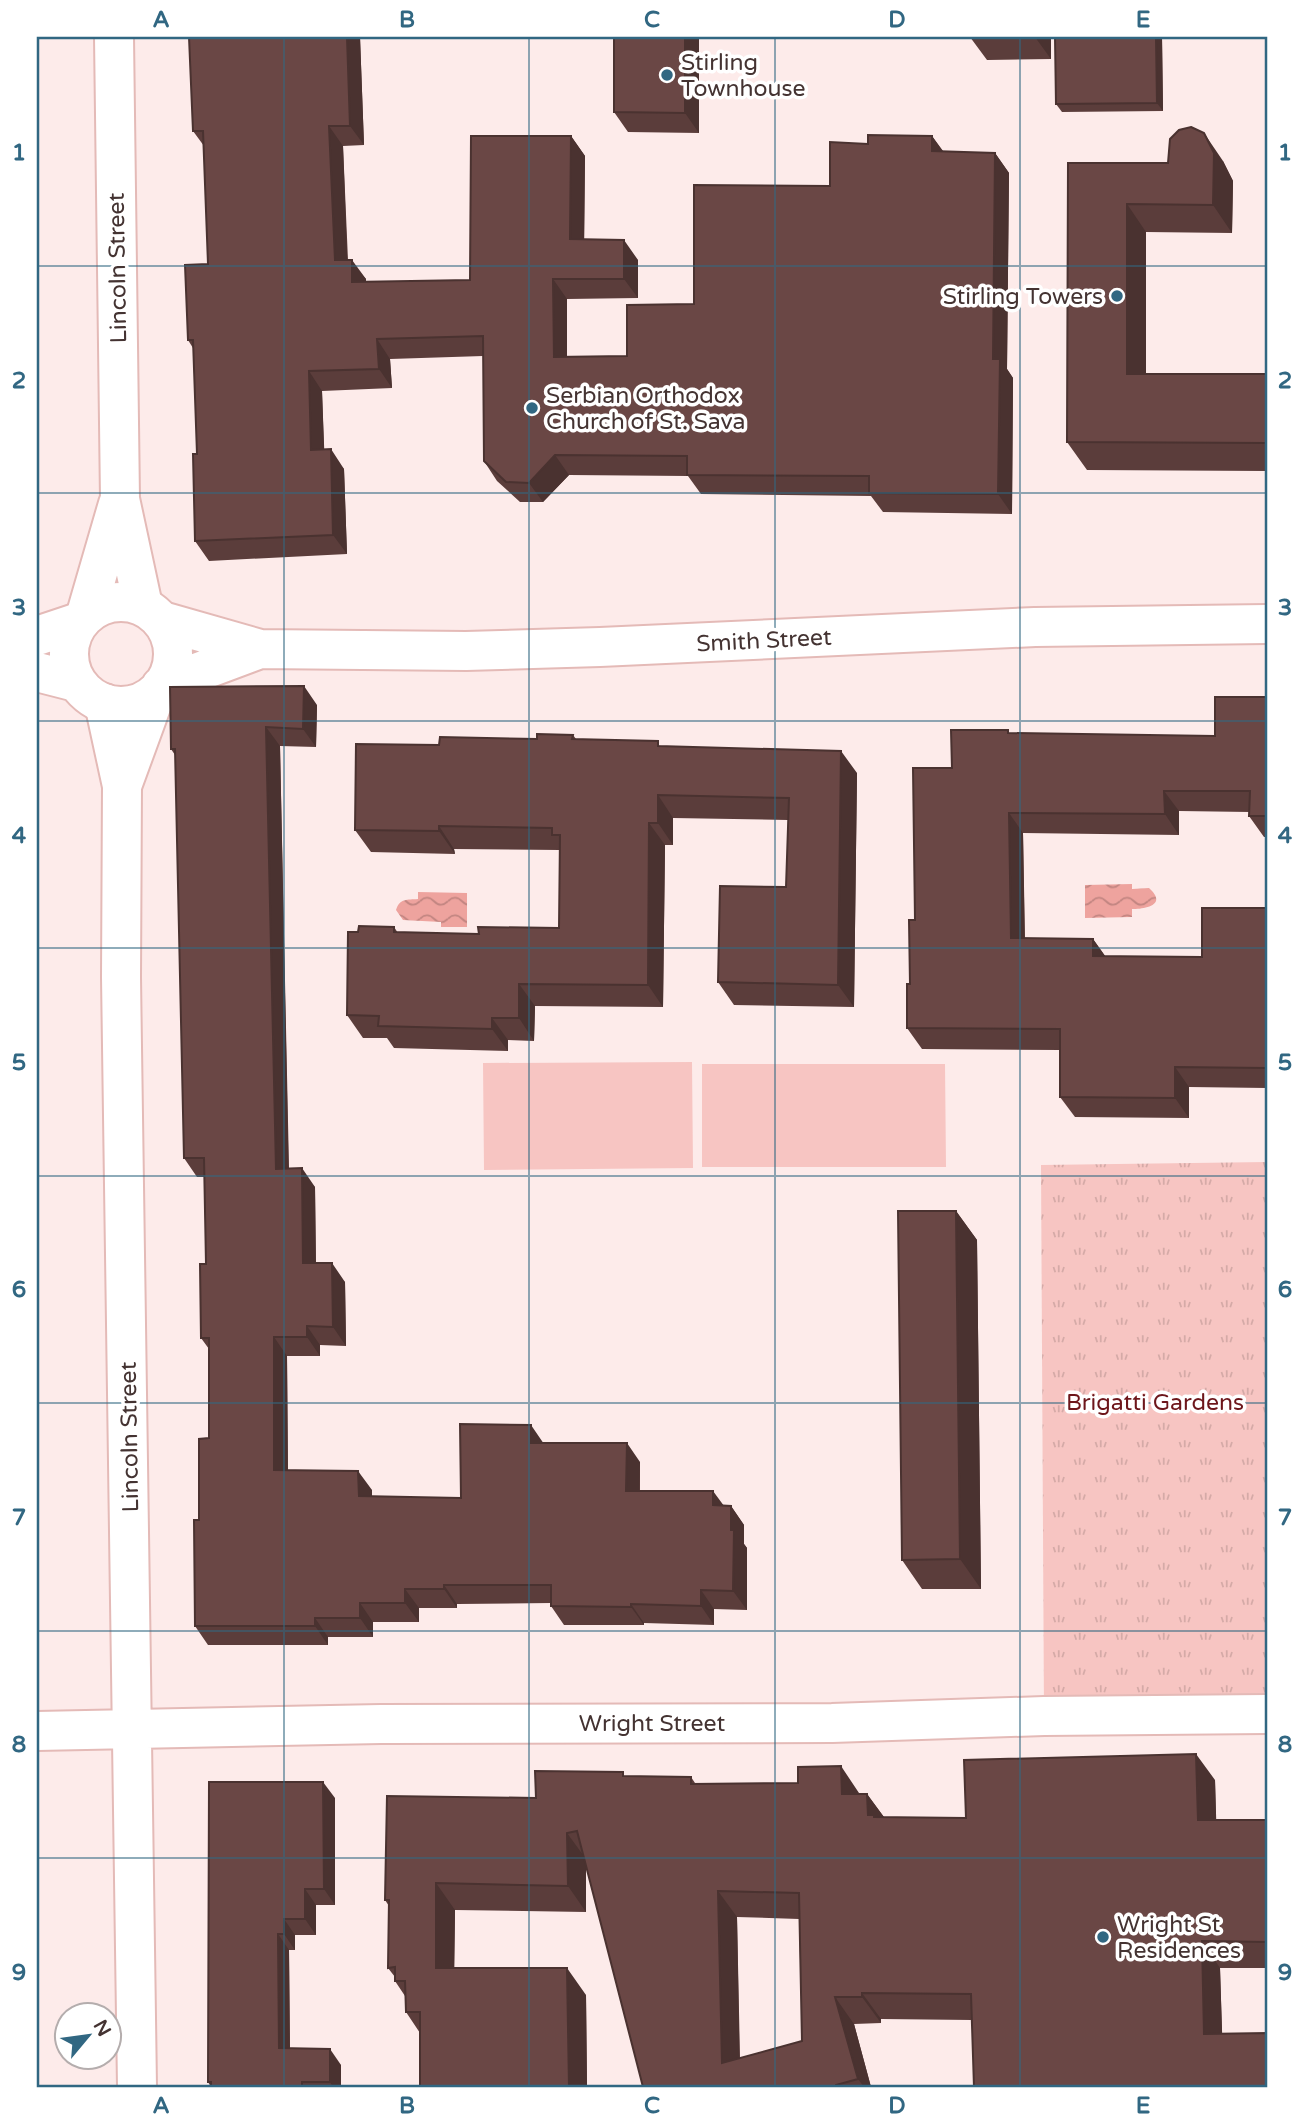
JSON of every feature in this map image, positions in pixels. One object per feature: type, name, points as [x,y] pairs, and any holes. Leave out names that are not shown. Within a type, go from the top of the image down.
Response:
[{"type":"street","name":"Lincoln Street","points":[[114,37],[120,499],[152,613]]},
{"type":"street","name":"Lincoln Street","points":[[83,618],[120,499]]},
{"type":"street","points":[[37,636],[83,618],[102,605],[126,602],[152,613],[170,636],[173,654],[170,672],[158,689],[141,702],[131,705],[121,706],[37,672]]},
{"type":"street","name":"Smith Street","points":[[152,613],[260,649],[466,651],[1035,627],[1267,624]]},
{"type":"street","points":[[83,618],[71,639],[68,657],[90,693]]},
{"type":"street","name":"Smith Street","points":[[158,689],[260,649]]},
{"type":"street","name":"Lincoln Street","points":[[122,786],[158,689]]},
{"type":"street","name":"Lincoln Street","points":[[90,693],[122,786],[121,977],[134,1730],[137,2087]]},
{"type":"street","name":"Wright Street","points":[[37,1731],[381,1724],[832,1723],[1044,1716],[1267,1714]]},
{"type":"green space","points":[[692,1062],[693,1168],[484,1170],[483,1063]]},
{"type":"green space","points":[[702,1064],[945,1064],[946,1167],[702,1167]]},
{"type":"green space","name":"Brigatti Gardens","points":[[1267,1162],[1267,1714],[1044,1716],[1041,1165]]},
{"type":"water","points":[[1132,884],[1132,889],[1149,888],[1156,898],[1153,905],[1132,909],[1132,917],[1085,918],[1085,885]]},
{"type":"water","points":[[418,892],[467,893],[467,927],[441,927],[441,922],[403,920],[396,910],[398,906],[404,900],[418,899]]},
{"type":"building","points":[[189,37],[347,37],[350,126],[329,126],[335,260],[352,260],[352,282],[470,280],[471,136],[571,136],[570,239],[624,240],[624,279],[553,279],[554,357],[627,356],[627,305],[694,304],[694,185],[830,186],[830,142],[868,144],[868,135],[932,136],[932,151],[995,153],[993,359],[1000,359],[998,494],[869,493],[869,476],[687,475],[687,456],[555,455],[529,483],[506,482],[484,461],[483,336],[377,339],[379,369],[309,371],[311,450],[331,449],[333,535],[195,541],[193,454],[197,454],[193,340],[188,340],[185,265],[208,264],[203,131],[193,131]]},
{"type":"building","name":"Stirling Townhouse","points":[[614,37],[685,37],[685,113],[614,112]]},
{"type":"building","points":[[1055,37],[1156,37],[1157,103],[1056,104]]},
{"type":"building","points":[[1191,127],[1204,133],[1214,153],[1213,205],[1127,204],[1127,374],[1267,374],[1267,443],[1067,442],[1068,163],[1168,163],[1170,139],[1179,130]]},
{"type":"building","points":[[304,686],[303,729],[266,727],[276,1169],[302,1168],[303,1263],[332,1263],[333,1327],[307,1326],[307,1337],[274,1337],[274,1470],[358,1471],[359,1496],[461,1498],[460,1424],[531,1425],[531,1443],[627,1443],[626,1491],[713,1491],[713,1505],[731,1506],[731,1530],[734,1530],[733,1591],[701,1590],[701,1606],[551,1606],[551,1585],[444,1585],[444,1589],[405,1589],[405,1603],[360,1603],[360,1618],[315,1618],[315,1626],[195,1626],[194,1520],[199,1520],[199,1439],[209,1438],[209,1338],[201,1338],[200,1264],[206,1264],[204,1158],[184,1158],[175,749],[171,749],[170,687]]},
{"type":"building","points":[[1215,697],[1267,697],[1267,816],[1249,816],[1250,791],[1164,791],[1165,814],[1009,813],[1011,938],[1093,939],[1093,956],[1202,957],[1202,908],[1267,908],[1267,1068],[1175,1067],[1175,1098],[1060,1097],[1060,1029],[907,1028],[907,984],[910,984],[909,920],[915,920],[913,768],[952,768],[951,730],[1215,736]]},
{"type":"building","points":[[537,734],[573,735],[572,739],[658,741],[658,746],[841,751],[838,985],[718,982],[720,886],[786,887],[789,798],[658,795],[658,823],[649,823],[648,985],[519,984],[519,1018],[492,1018],[492,1029],[378,1026],[379,1016],[347,1015],[348,932],[358,932],[359,926],[394,927],[394,932],[479,934],[478,927],[559,928],[560,835],[552,835],[552,828],[439,826],[439,831],[355,830],[356,744],[439,745],[440,737],[537,739]]},
{"type":"building","points":[[898,1211],[956,1211],[960,1559],[902,1560]]},
{"type":"building","points":[[1196,1754],[1198,1820],[1267,1820],[1267,1942],[1202,1941],[1204,2034],[1267,2033],[1267,2087],[974,2087],[971,1994],[862,1993],[862,1997],[835,1997],[858,2079],[836,2087],[643,2087],[577,1831],[567,1833],[568,1886],[436,1883],[436,1968],[567,1968],[569,2087],[420,2087],[420,2012],[406,2012],[405,1981],[395,1981],[395,1967],[388,1968],[389,1900],[385,1900],[387,1796],[536,1798],[535,1771],[623,1772],[623,1776],[691,1777],[691,1784],[798,1783],[798,1767],[841,1766],[842,1794],[867,1794],[868,1815],[966,1818],[964,1760]],"holes":[[[718,1891],[799,1893],[802,2041],[722,2063]]]},
{"type":"building","points":[[209,1782],[323,1782],[324,1889],[305,1889],[305,1919],[284,1919],[284,1934],[278,1934],[279,2048],[330,2049],[330,2082],[302,2082],[302,2087],[211,2087],[211,2082],[208,2082]]},
{"type":"place","name":"Stirling Townhouse","points":[[667,75]]},
{"type":"place","name":"Stirling Towers","points":[[1117,296]]},
{"type":"place","name":"Serbian Orthodox Church of St. Sava","points":[[532,408]]},
{"type":"place","name":"Wright St Residences","points":[[1103,1937]]}]
